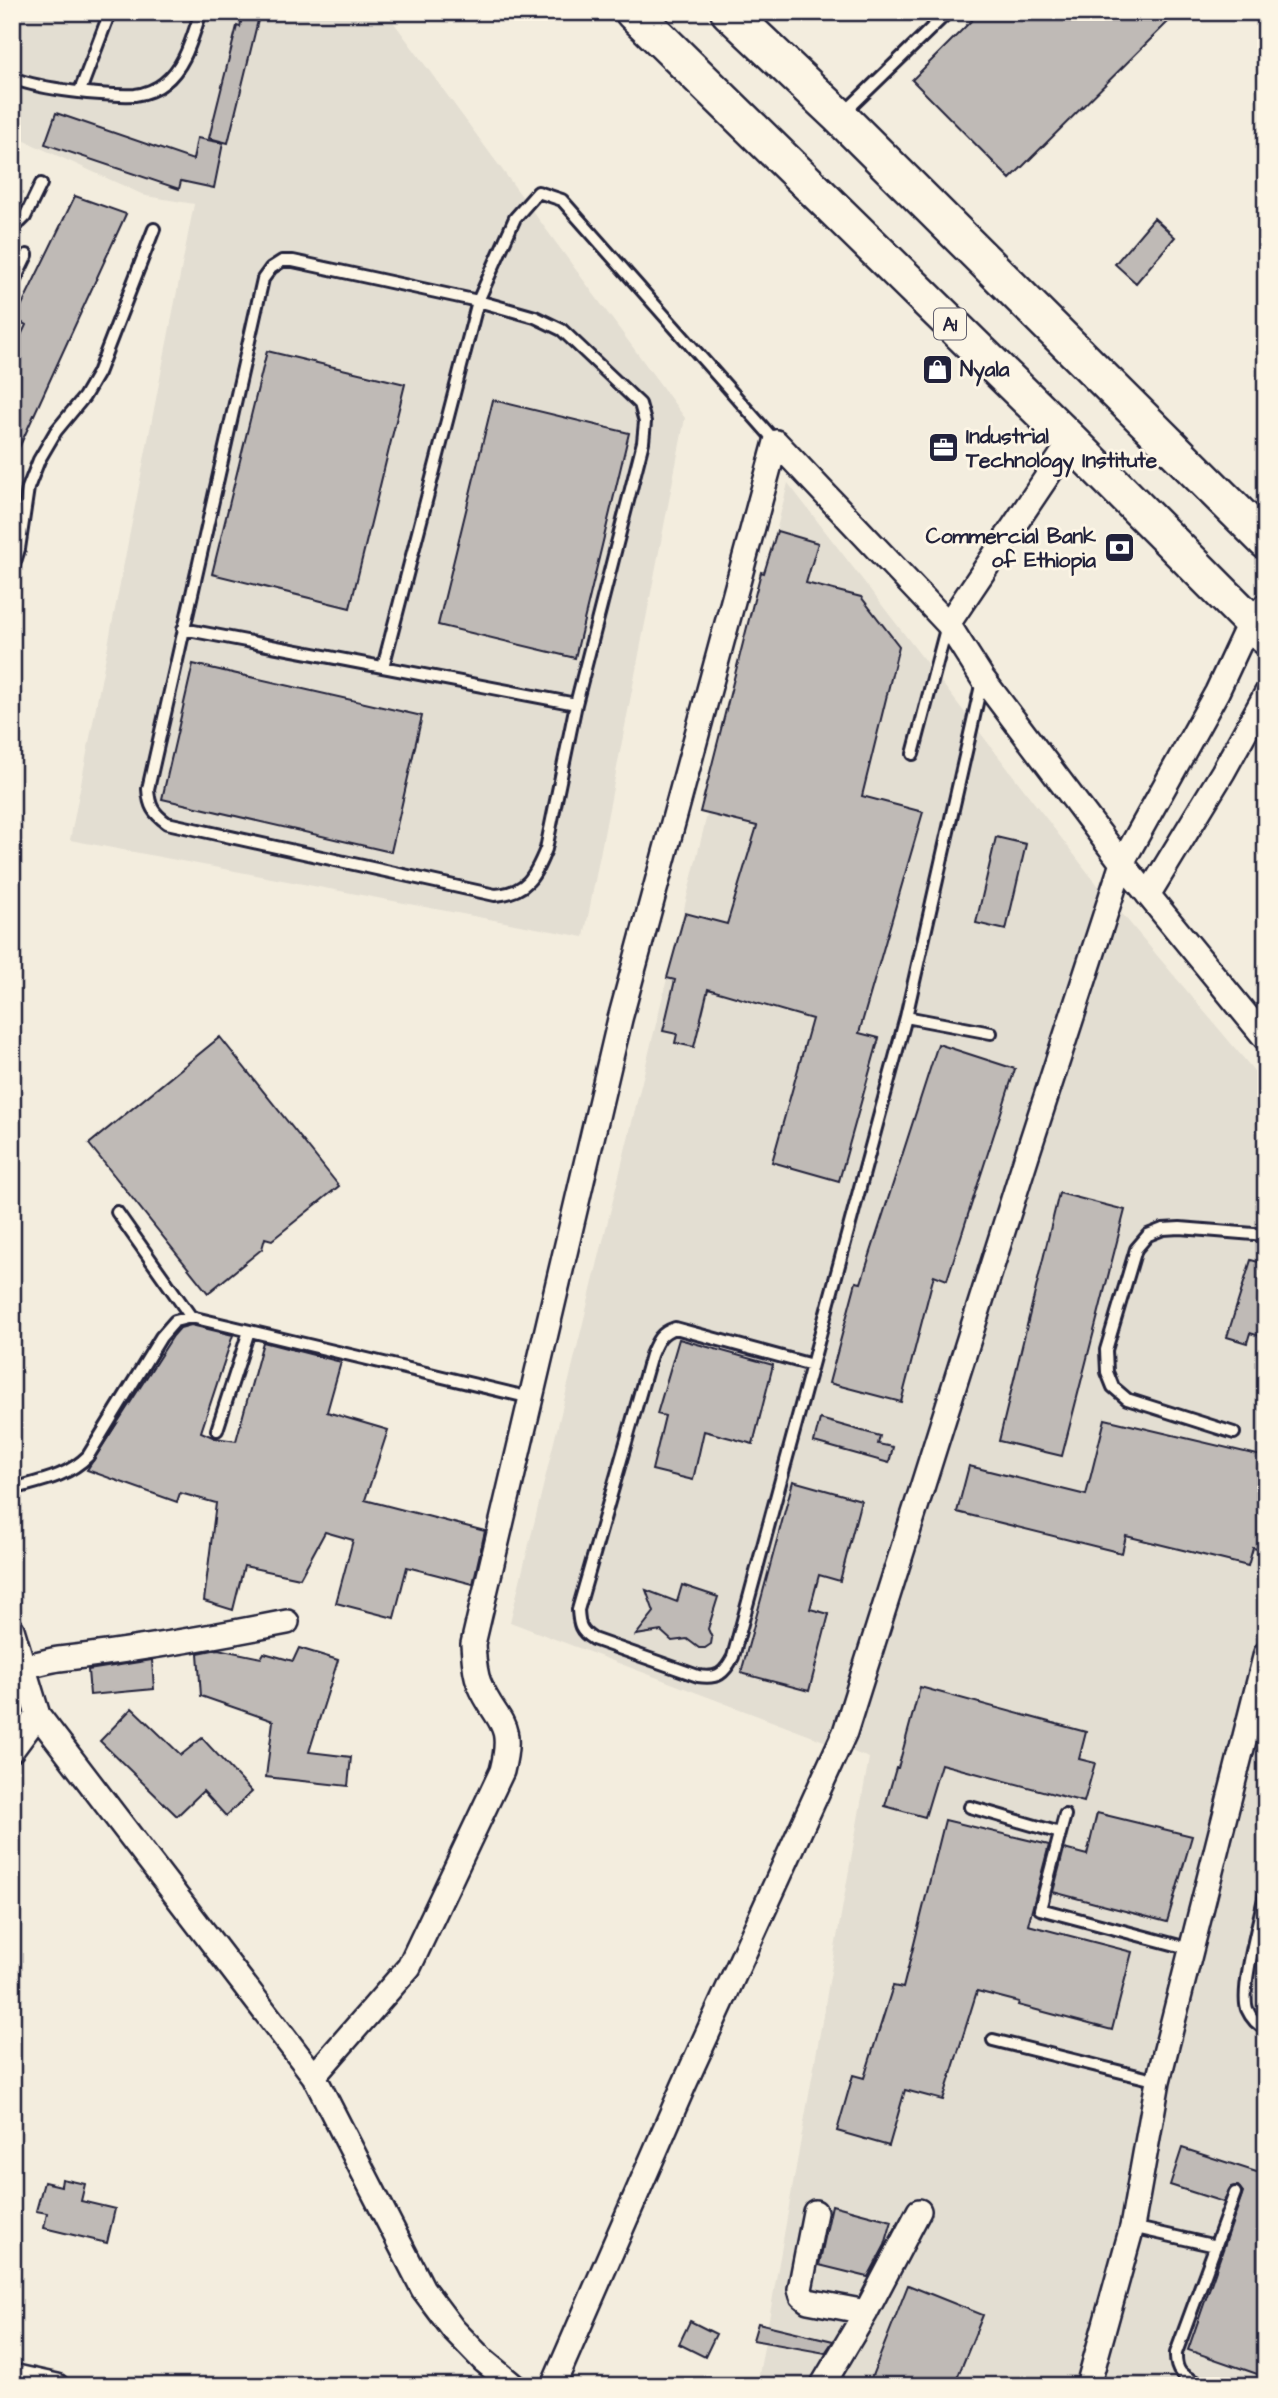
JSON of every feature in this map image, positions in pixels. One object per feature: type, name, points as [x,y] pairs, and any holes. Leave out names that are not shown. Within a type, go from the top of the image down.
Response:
[{"type":"main road","name":"A1","points":[[633,12],[1071,441],[1261,621]]},
{"type":"main road","points":[[729,12],[840,117],[1266,541]]},
{"type":"street","points":[[948,624],[1071,441]]},
{"type":"street","points":[[776,442],[948,624],[983,679],[1122,863],[1266,1039]]},
{"type":"street","points":[[314,2076],[409,1966],[502,1771],[508,1748],[505,1727],[479,1684],[474,1667],[473,1644],[620,1019],[776,442]]},
{"type":"street","points":[[553,2386],[684,2085],[845,1732],[1122,863],[1217,692],[1261,621]]},
{"type":"street","points":[[1148,895],[1223,772],[1266,694]]},
{"type":"street","points":[[18,1665],[183,1643],[287,1622]]},
{"type":"street","points":[[12,1629],[18,1665],[38,1715],[314,2076],[423,2289],[453,2329],[484,2361],[514,2386]]},
{"type":"street","points":[[1088,2386],[1132,2227],[1158,2081],[1266,1653]]},
{"type":"street","points":[[12,1750],[38,1715]]},
{"type":"street","points":[[822,2386],[866,2312],[919,2211]]},
{"type":"street","points":[[815,2212],[800,2289],[802,2296],[808,2301],[866,2312]]},
{"type":"street","points":[[12,2376],[57,2386]]},
{"type":"lane","points":[[80,91],[110,12]]},
{"type":"lane","points":[[12,78],[26,83],[80,91],[137,95],[152,90],[165,82],[185,58],[201,12]]},
{"type":"lane","points":[[840,117],[948,12]]},
{"type":"lane","points":[[12,221],[20,222],[25,218],[41,184]]},
{"type":"lane","points":[[383,667],[478,301],[514,218],[537,191],[562,200],[776,442]]},
{"type":"lane","points":[[12,571],[19,549],[28,488],[39,460],[56,431],[84,397],[98,373],[154,229]]},
{"type":"lane","points":[[12,286],[27,255]]},
{"type":"lane","points":[[282,261],[293,261],[478,301],[535,317],[562,330],[640,404],[645,422],[643,442],[576,704],[546,849],[538,870],[526,885],[510,894],[495,895],[167,823],[156,815],[148,803],[148,789],[183,629],[263,279],[271,268],[282,261]]},
{"type":"lane","points":[[913,754],[948,624]]},
{"type":"lane","points":[[183,629],[576,704]]},
{"type":"lane","points":[[812,1365],[675,1328],[664,1332],[657,1340],[578,1610],[579,1626],[584,1633],[593,1639],[698,1676],[713,1678],[726,1670],[733,1657],[812,1365],[906,1017],[983,679]]},
{"type":"lane","points":[[906,1017],[991,1033]]},
{"type":"lane","points":[[117,1212],[191,1317]]},
{"type":"lane","points":[[1234,1433],[1127,1399],[1113,1387],[1107,1373],[1106,1350],[1136,1249],[1148,1235],[1163,1229],[1180,1228],[1266,1235]]},
{"type":"lane","points":[[12,1489],[59,1476],[76,1468],[88,1456],[161,1337],[175,1321],[191,1317],[531,1398]]},
{"type":"lane","points":[[217,1430],[249,1331]]},
{"type":"lane","points":[[970,1807],[1060,1833]]},
{"type":"lane","points":[[1065,1815],[1040,1909],[1191,1949]]},
{"type":"lane","points":[[1266,1889],[1245,1991],[1247,2009],[1257,2025],[1266,2029]]},
{"type":"lane","points":[[993,2040],[1158,2081]]},
{"type":"lane","points":[[1204,2386],[1180,2374],[1175,2365],[1176,2353],[1235,2193]]},
{"type":"lane","points":[[1132,2227],[1216,2246]]},
{"type":"shaded area","points":[[12,12],[386,12],[685,418],[584,937],[70,840],[194,204],[146,196],[12,135]]},
{"type":"shaded area","points":[[788,483],[1092,878],[1266,1085],[1266,2386],[757,2386],[869,1758],[510,1622]]},
{"type":"building","points":[[243,12],[260,12],[228,143],[209,138],[237,26],[240,27]]},
{"type":"building","points":[[980,12],[1178,12],[1010,179],[912,80]]},
{"type":"building","points":[[56,113],[193,160],[197,138],[223,143],[214,188],[181,181],[179,189],[45,144]]},
{"type":"building","points":[[75,196],[126,214],[12,463],[12,354],[26,325],[15,319]]},
{"type":"building","points":[[1154,218],[1175,237],[1136,283],[1115,264]]},
{"type":"building","points":[[267,351],[405,384],[350,608],[212,574]]},
{"type":"building","points":[[493,400],[629,433],[575,658],[438,625]]},
{"type":"building","points":[[777,531],[818,543],[806,583],[861,597],[899,646],[862,796],[923,812],[859,1033],[879,1038],[839,1181],[772,1162],[812,1019],[708,989],[694,1047],[675,1043],[677,1034],[663,1031],[675,980],[667,978],[685,913],[727,924],[757,826],[700,812],[761,572],[764,573]]},
{"type":"building","points":[[193,664],[422,716],[391,852],[162,799]]},
{"type":"building","points":[[996,837],[1026,844],[1006,930],[976,923]]},
{"type":"building","points":[[220,1037],[339,1186],[272,1240],[265,1238],[262,1249],[208,1293],[89,1144]]},
{"type":"building","points":[[938,1044],[1015,1069],[947,1280],[934,1275],[901,1402],[829,1383],[856,1282],[861,1283]]},
{"type":"building","points":[[1059,1193],[1125,1210],[1062,1456],[999,1441]]},
{"type":"building","points":[[1251,1260],[1266,1264],[1266,1299],[1261,1313],[1266,1314],[1266,1338],[1250,1333],[1247,1343],[1227,1337]]},
{"type":"building","points":[[191,1325],[233,1335],[201,1432],[215,1438],[236,1441],[263,1342],[341,1362],[327,1412],[388,1430],[365,1500],[485,1531],[473,1584],[407,1567],[394,1618],[336,1603],[353,1540],[325,1532],[300,1578],[244,1566],[233,1610],[204,1601],[216,1503],[180,1493],[177,1502],[87,1470],[173,1336],[180,1328]]},
{"type":"building","points":[[679,1339],[773,1365],[753,1444],[704,1431],[693,1480],[652,1470],[665,1416],[657,1414]]},
{"type":"building","points":[[820,1419],[880,1436],[878,1444],[893,1447],[889,1463],[814,1442]]},
{"type":"building","points":[[1105,1419],[1266,1457],[1266,1551],[1253,1548],[1248,1566],[1126,1536],[1122,1553],[957,1512],[969,1466],[1086,1495]]},
{"type":"building","points":[[793,1481],[861,1500],[840,1581],[819,1575],[810,1609],[829,1614],[809,1691],[741,1673]]},
{"type":"building","points":[[682,1585],[718,1597],[708,1629],[712,1638],[711,1644],[699,1648],[687,1639],[672,1641],[661,1631],[636,1635],[654,1612],[646,1590],[677,1602]]},
{"type":"building","points":[[299,1648],[338,1660],[309,1752],[351,1757],[348,1786],[266,1777],[273,1721],[201,1696],[198,1653],[218,1649],[261,1658],[264,1653],[293,1661]]},
{"type":"building","points":[[152,1660],[154,1689],[90,1695],[88,1670]]},
{"type":"building","points":[[920,1687],[1086,1732],[1079,1759],[1095,1763],[1084,1802],[941,1764],[925,1817],[885,1806]]},
{"type":"building","points":[[132,1708],[181,1755],[202,1738],[252,1792],[226,1816],[203,1791],[177,1816],[100,1741]]},
{"type":"building","points":[[1097,1813],[1192,1836],[1167,1922],[1053,1892],[1064,1849],[1087,1855]]},
{"type":"building","points":[[945,1820],[1049,1845],[1028,1925],[1132,1952],[1112,2030],[977,1991],[943,2100],[905,2090],[889,2146],[837,2131],[853,2075],[864,2078],[893,1986],[903,1988]]},
{"type":"building","points":[[1182,2148],[1266,2175],[1266,2377],[1188,2350],[1243,2192],[1238,2186],[1231,2187],[1223,2202],[1170,2185]]},
{"type":"building","points":[[62,2179],[85,2184],[81,2201],[115,2209],[107,2243],[44,2228],[47,2213],[36,2211],[44,2182],[61,2186]]},
{"type":"building","points":[[832,2205],[892,2221],[885,2245],[868,2277],[819,2265]]},
{"type":"building","points":[[908,2285],[983,2315],[954,2386],[868,2386]]},
{"type":"building","points":[[690,2321],[716,2334],[705,2357],[679,2344]]},
{"type":"building","points":[[758,2323],[833,2341],[825,2353],[753,2340]]},
{"type":"place","name":"Nyala","points":[[937,369]]},
{"type":"place","name":"Industrial Technology Institute","points":[[943,448]]},
{"type":"place","name":"Commercial Bank of Ethiopia","points":[[1119,548]]}]
